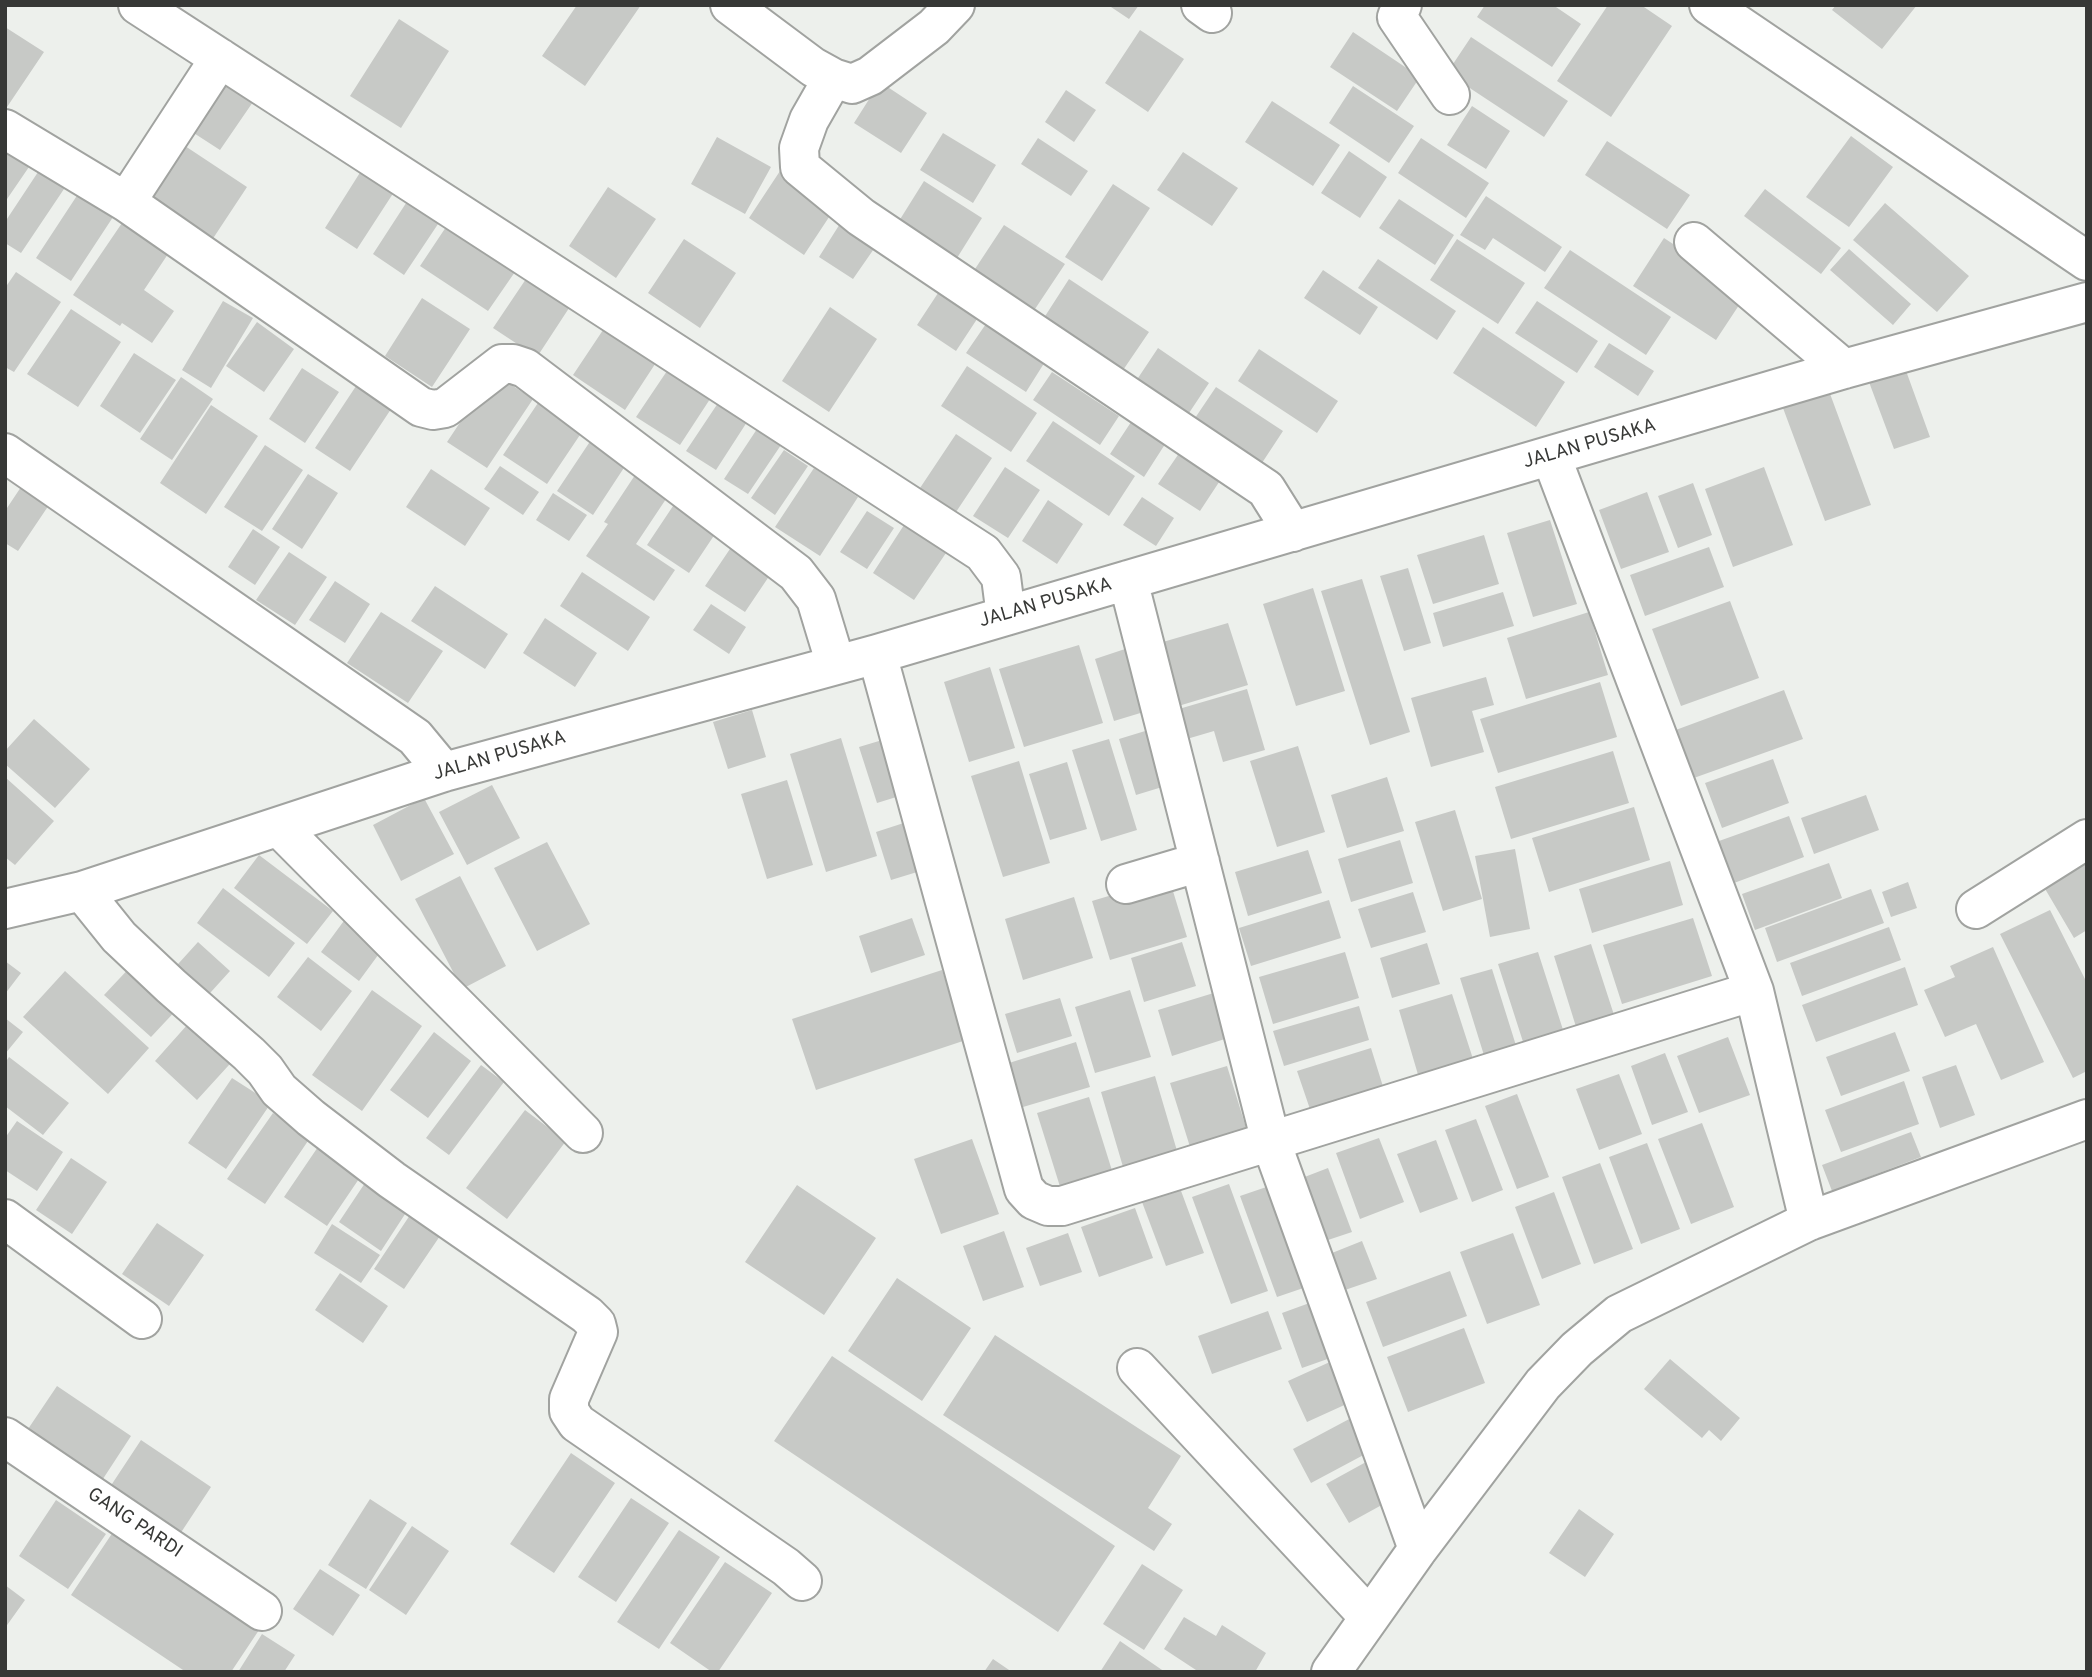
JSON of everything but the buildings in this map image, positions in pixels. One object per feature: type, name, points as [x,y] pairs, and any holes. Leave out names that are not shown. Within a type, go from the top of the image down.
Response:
[{"type":"street","points":[[138,5],[983,553],[1001,577],[1006,616]]},
{"type":"street","points":[[730,5],[813,67],[832,78],[852,84],[870,76],[934,27],[956,5]]},
{"type":"street","points":[[1402,5],[1397,17],[1450,95]]},
{"type":"street","points":[[1733,12],[2087,261]]},
{"type":"street","points":[[126,202],[220,58]]},
{"type":"street","points":[[832,78],[809,120],[799,148],[800,167],[861,216],[1266,489],[1293,532]]},
{"type":"street","points":[[5,129],[126,202],[421,407],[433,410],[445,408],[502,364],[525,368],[796,573],[816,599],[836,665]]},
{"type":"street","points":[[1693,243],[1844,369]]},
{"type":"street","name":"JALAN PUSAKA","points":[[8,904],[82,891],[444,772],[877,654],[1844,369],[2087,302]]},
{"type":"street","points":[[5,453],[415,737],[444,772]]},
{"type":"street","points":[[1551,456],[1754,991],[1809,1221]]},
{"type":"street","points":[[1128,580],[1271,1142],[1418,1549]]},
{"type":"street","points":[[877,654],[1024,1189],[1034,1200],[1048,1206],[1062,1206],[1754,991]]},
{"type":"street","points":[[279,827],[583,1133]]},
{"type":"street","points":[[1976,909],[2087,839]]},
{"type":"street","points":[[1126,884],[1200,862]]},
{"type":"street","points":[[82,891],[119,937],[249,1054],[279,1090],[311,1118],[392,1180],[587,1315],[596,1324],[598,1332],[569,1399],[569,1411],[577,1423],[786,1567],[802,1581]]},
{"type":"street","points":[[1331,1672],[1418,1549],[1543,1384],[1577,1349],[1619,1314],[1809,1221],[2087,1118]]},
{"type":"street","points":[[5,1219],[142,1320]]},
{"type":"street","points":[[1137,1368],[1369,1617]]},
{"type":"street","name":"GANG PARDI","points":[[5,1437],[262,1611]]}]
